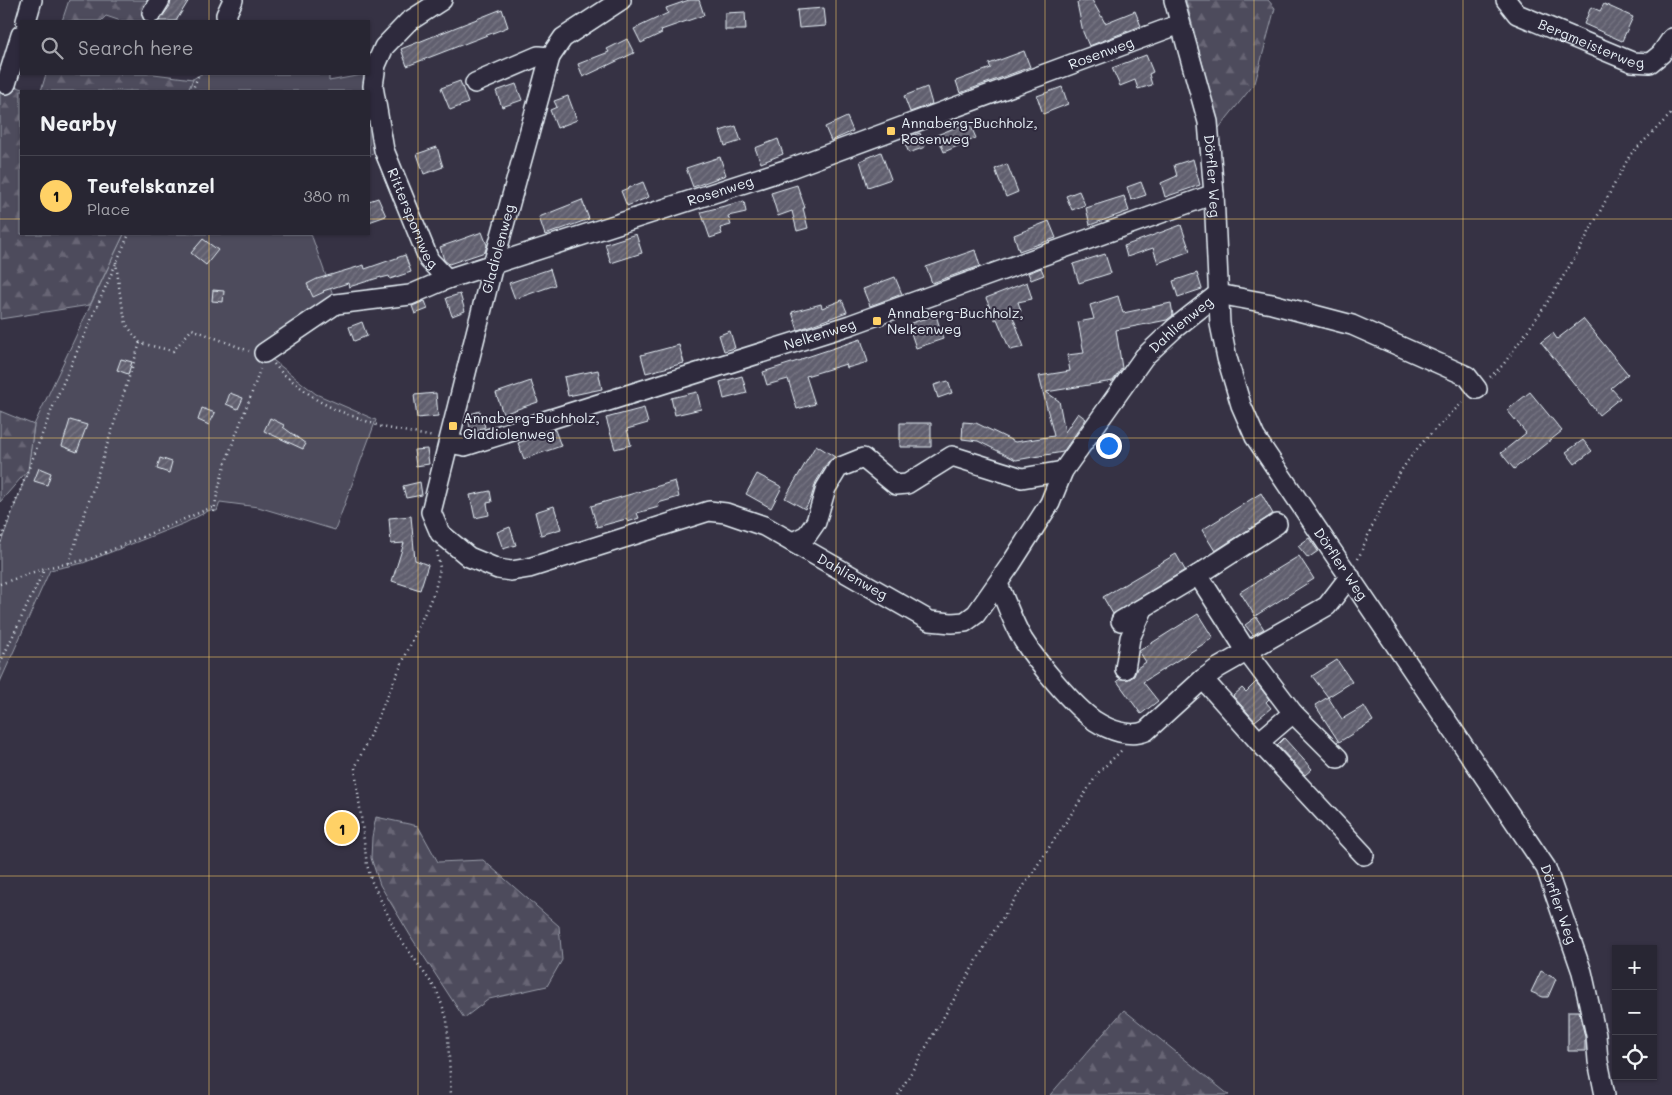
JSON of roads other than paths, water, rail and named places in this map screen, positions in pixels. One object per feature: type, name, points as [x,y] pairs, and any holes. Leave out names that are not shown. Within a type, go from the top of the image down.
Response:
[{"type":"street","points":[[26,20],[32,0]]},
{"type":"street","points":[[475,83],[538,56],[550,57],[563,38],[621,0]]},
{"type":"street","name":"Dörfler Weg","points":[[1174,0],[1208,122],[1214,194],[1220,324],[1227,358],[1241,405],[1255,437],[1546,868],[1582,972],[1596,1035],[1598,1061],[1605,1095]]},
{"type":"street","name":"Bergmeisterweg","points":[[1506,0],[1517,14],[1632,62],[1650,62],[1661,54],[1672,38]]},
{"type":"street","name":"Ritterspornweg","points":[[437,3],[408,22],[384,47],[376,65],[372,86],[384,150],[428,260],[447,279]]},
{"type":"street","name":"Rosenweg","points":[[264,353],[336,304],[410,295],[447,279],[788,169],[1180,24]]},
{"type":"street","points":[[6,84],[20,38]]},
{"type":"street","name":"Gladiolenweg","points":[[448,443],[493,265],[550,57]]},
{"type":"street","name":"Nelkenweg","points":[[448,443],[465,446],[850,325],[1214,194]]},
{"type":"street","points":[[1218,294],[1272,304],[1352,325],[1467,376],[1477,388]]},
{"type":"street","name":"Dahlienweg","points":[[448,443],[432,512],[440,533],[469,557],[486,566],[511,572],[529,568],[710,511],[726,513],[764,526],[930,621],[965,622],[976,614],[998,584],[1050,503],[1063,472],[1144,357],[1175,328],[1218,294]]},
{"type":"street","points":[[794,542],[807,536],[816,522],[826,488],[838,468],[863,458],[896,486],[907,484],[952,456],[1022,478],[1063,472]]},
{"type":"street","points":[[1121,621],[1277,524]]},
{"type":"street","points":[[1198,574],[1247,652],[1293,713],[1338,758]]},
{"type":"street","points":[[998,584],[1023,639],[1045,670],[1073,700],[1094,720],[1108,728],[1130,734],[1138,734],[1146,731],[1203,679],[1218,668],[1327,606],[1350,576]]},
{"type":"street","points":[[1125,669],[1130,638],[1143,609]]},
{"type":"street","points":[[1203,679],[1364,855]]},
{"type":"street","points":[[1259,742],[1293,713]]},
{"type":"place","name":"Annaberg-Buchholz, Rosenweg","points":[[891,131]]},
{"type":"place","name":"Annaberg-Buchholz, Nelkenweg","points":[[877,321]]},
{"type":"place","name":"Annaberg-Buchholz, Gladiolenweg","points":[[453,426]]},
{"type":"place","name":"Teufelskanzel","points":[[342,828]]}]
